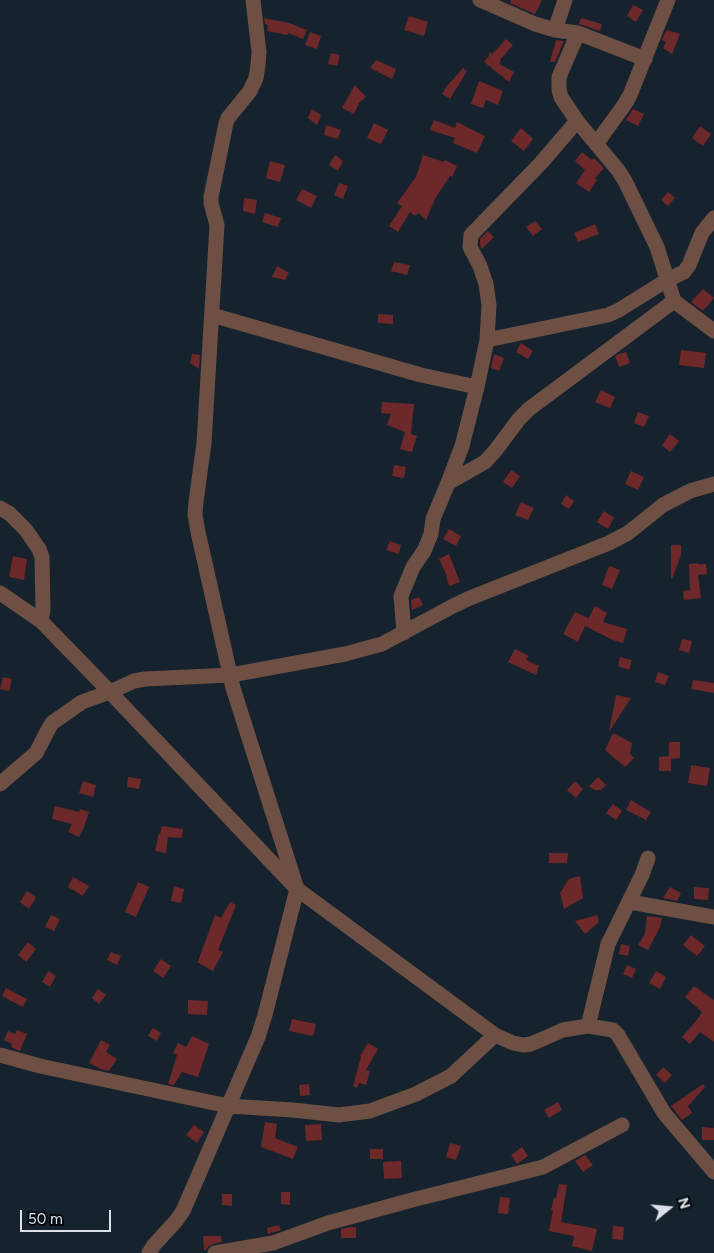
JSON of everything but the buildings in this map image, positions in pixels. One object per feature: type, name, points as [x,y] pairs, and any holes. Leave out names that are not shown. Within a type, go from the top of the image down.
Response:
[{"type":"street","points":[[149,1253],[183,1211],[258,1037],[297,889],[237,701],[198,532],[196,514],[204,443],[217,225],[211,197],[226,123],[250,91],[256,78],[259,52],[253,0]]},
{"type":"street","points":[[480,0],[535,24],[578,34],[645,59]]},
{"type":"street","points":[[555,30],[565,0]]},
{"type":"street","points":[[596,144],[625,104],[668,0]]},
{"type":"street","points":[[578,34],[559,77],[560,97],[625,181],[653,239],[674,301],[714,331]]},
{"type":"street","points":[[404,633],[401,596],[413,567],[424,551],[431,534],[433,519],[462,446],[487,340],[489,305],[486,284],[480,266],[470,247],[471,236],[541,163],[577,121]]},
{"type":"street","points":[[487,340],[608,315],[619,310],[667,280],[684,272],[689,265],[702,233],[714,218]]},
{"type":"street","points":[[448,483],[485,462],[529,409],[674,301]]},
{"type":"street","points":[[212,315],[421,375],[477,387]]},
{"type":"street","points":[[0,784],[36,753],[52,723],[82,702],[134,681],[231,675],[362,650],[382,644],[470,598],[609,543],[628,533],[664,505],[690,491],[714,484]]},
{"type":"street","points":[[0,508],[10,514],[26,530],[42,557],[43,610],[41,622]]},
{"type":"street","points":[[0,593],[41,622],[297,889],[495,1035],[523,1045],[531,1044],[562,1030],[588,1026],[613,1030],[618,1035],[664,1113],[714,1172]]},
{"type":"street","points":[[588,1026],[608,944],[630,902],[648,858]]},
{"type":"street","points":[[630,902],[714,916]]},
{"type":"street","points":[[0,1055],[40,1066],[228,1106],[339,1115],[370,1111],[416,1094],[450,1076],[495,1035]]},
{"type":"street","points":[[215,1253],[273,1242],[346,1218],[543,1168],[622,1124]]}]
